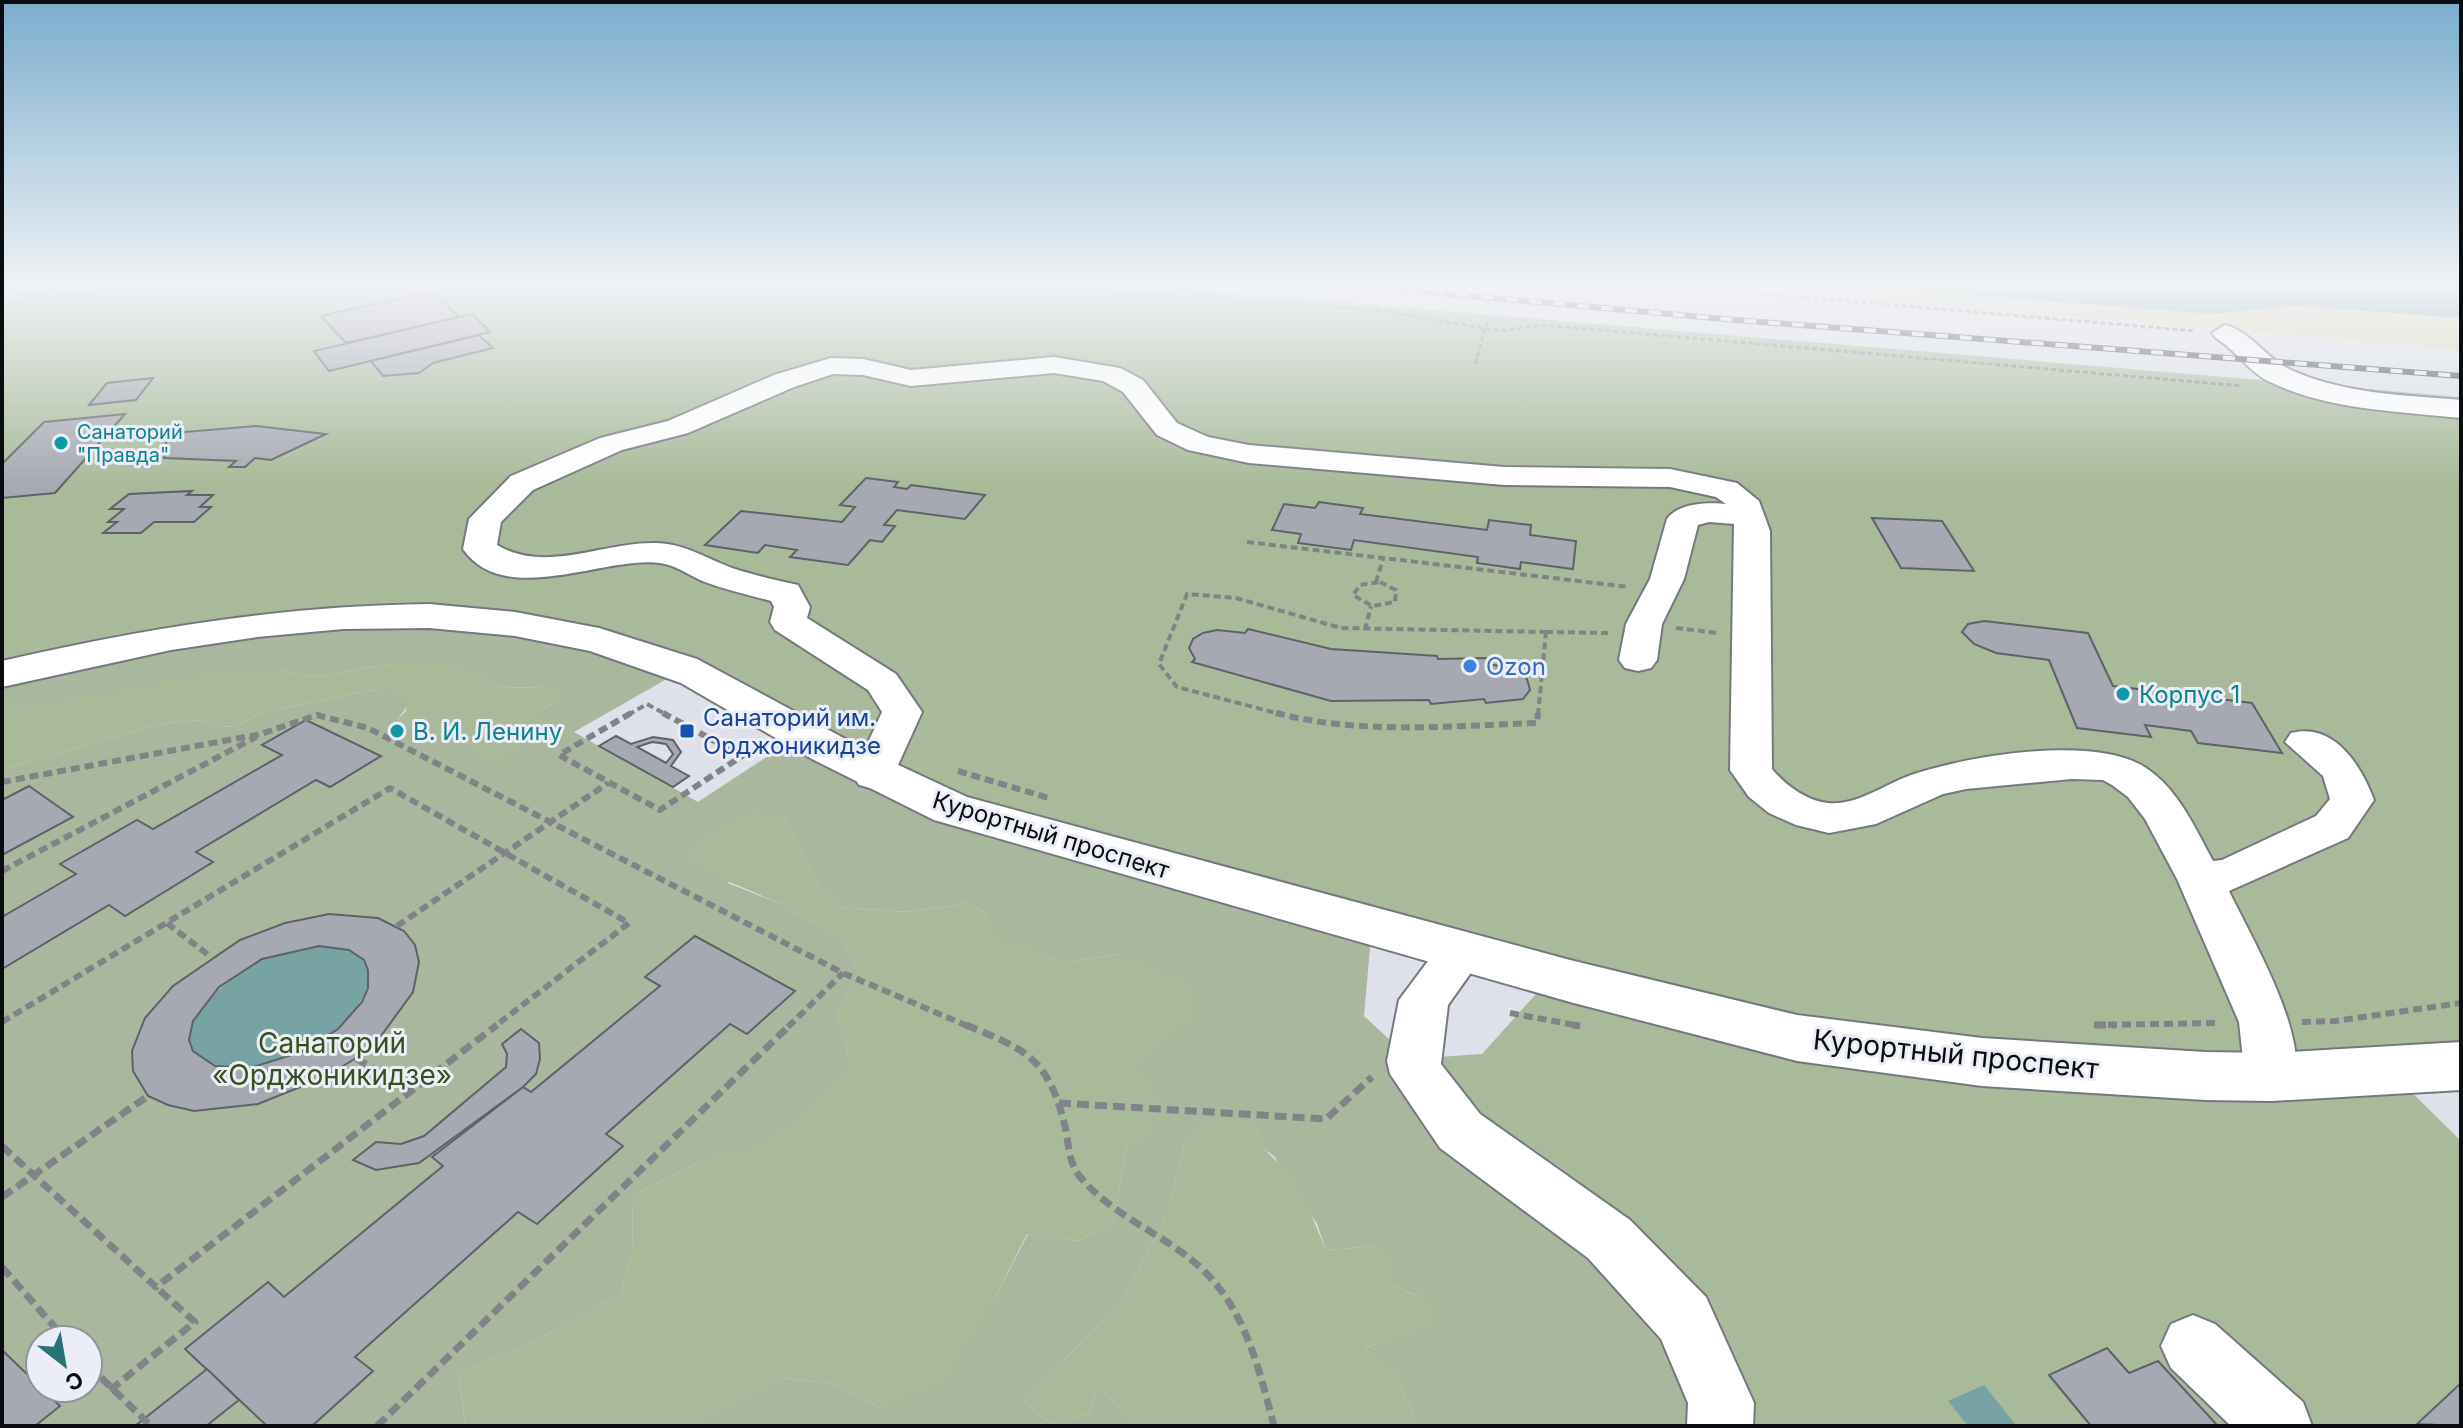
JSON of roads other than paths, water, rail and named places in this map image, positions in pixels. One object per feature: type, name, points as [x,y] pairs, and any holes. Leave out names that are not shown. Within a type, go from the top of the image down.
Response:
[{"type":"main road","name":"Курортный проспект","points":[[2,674],[175,636],[261,623],[363,615],[512,623],[596,638],[683,668],[874,775],[951,809],[1797,1038],[1982,1062],[2268,1049],[2454,1074]]},
{"type":"street","points":[[2250,353],[2257,362],[2278,374],[2344,396],[2461,409]]},
{"type":"street","points":[[874,775],[902,712],[882,682],[788,622],[792,607],[785,593],[733,580],[685,556],[653,552],[581,564],[521,567],[498,563],[480,549],[485,519],[522,483],[557,466],[611,444],[678,427],[784,381],[831,366],[863,367],[911,378],[1054,365],[1110,374],[1133,386],[1167,429],[1199,444],[1249,454],[1504,476],[1670,478],[1726,490],[1743,501],[1753,531],[1751,770],[1762,788],[1810,816],[1848,820],[1929,783],[2080,766],[2111,767],[2146,789],[2200,879],[2268,1049]]},
{"type":"street","points":[[1638,660],[1644,624],[1662,591],[1683,519],[1708,512],[1749,516]]},
{"type":"street","points":[[2200,879],[2230,875],[2332,827],[2352,800],[2342,770],[2306,742]]},
{"type":"street","points":[[1463,950],[1424,1000],[1413,1061],[1417,1074],[1460,1131],[1609,1239],[1684,1318],[1721,1403],[1720,1426]]},
{"type":"street","points":[[2193,1346],[2279,1426]]},
{"type":"railway","points":[[2159,353],[2461,376]]},
{"type":"place","name":"Санаторий \"Правда\"","points":[[61,443]]},
{"type":"place","name":"Ozon","points":[[1470,666]]},
{"type":"place","name":"Корпус 1","points":[[2123,694]]},
{"type":"place","name":"В. И. Ленину","points":[[397,731]]},
{"type":"place","name":"Санаторий им. Орджоникидзе","points":[[687,731]]},
{"type":"park label","name":"Санаторий «Орджоникидзе»","points":[[332,1059]]}]
